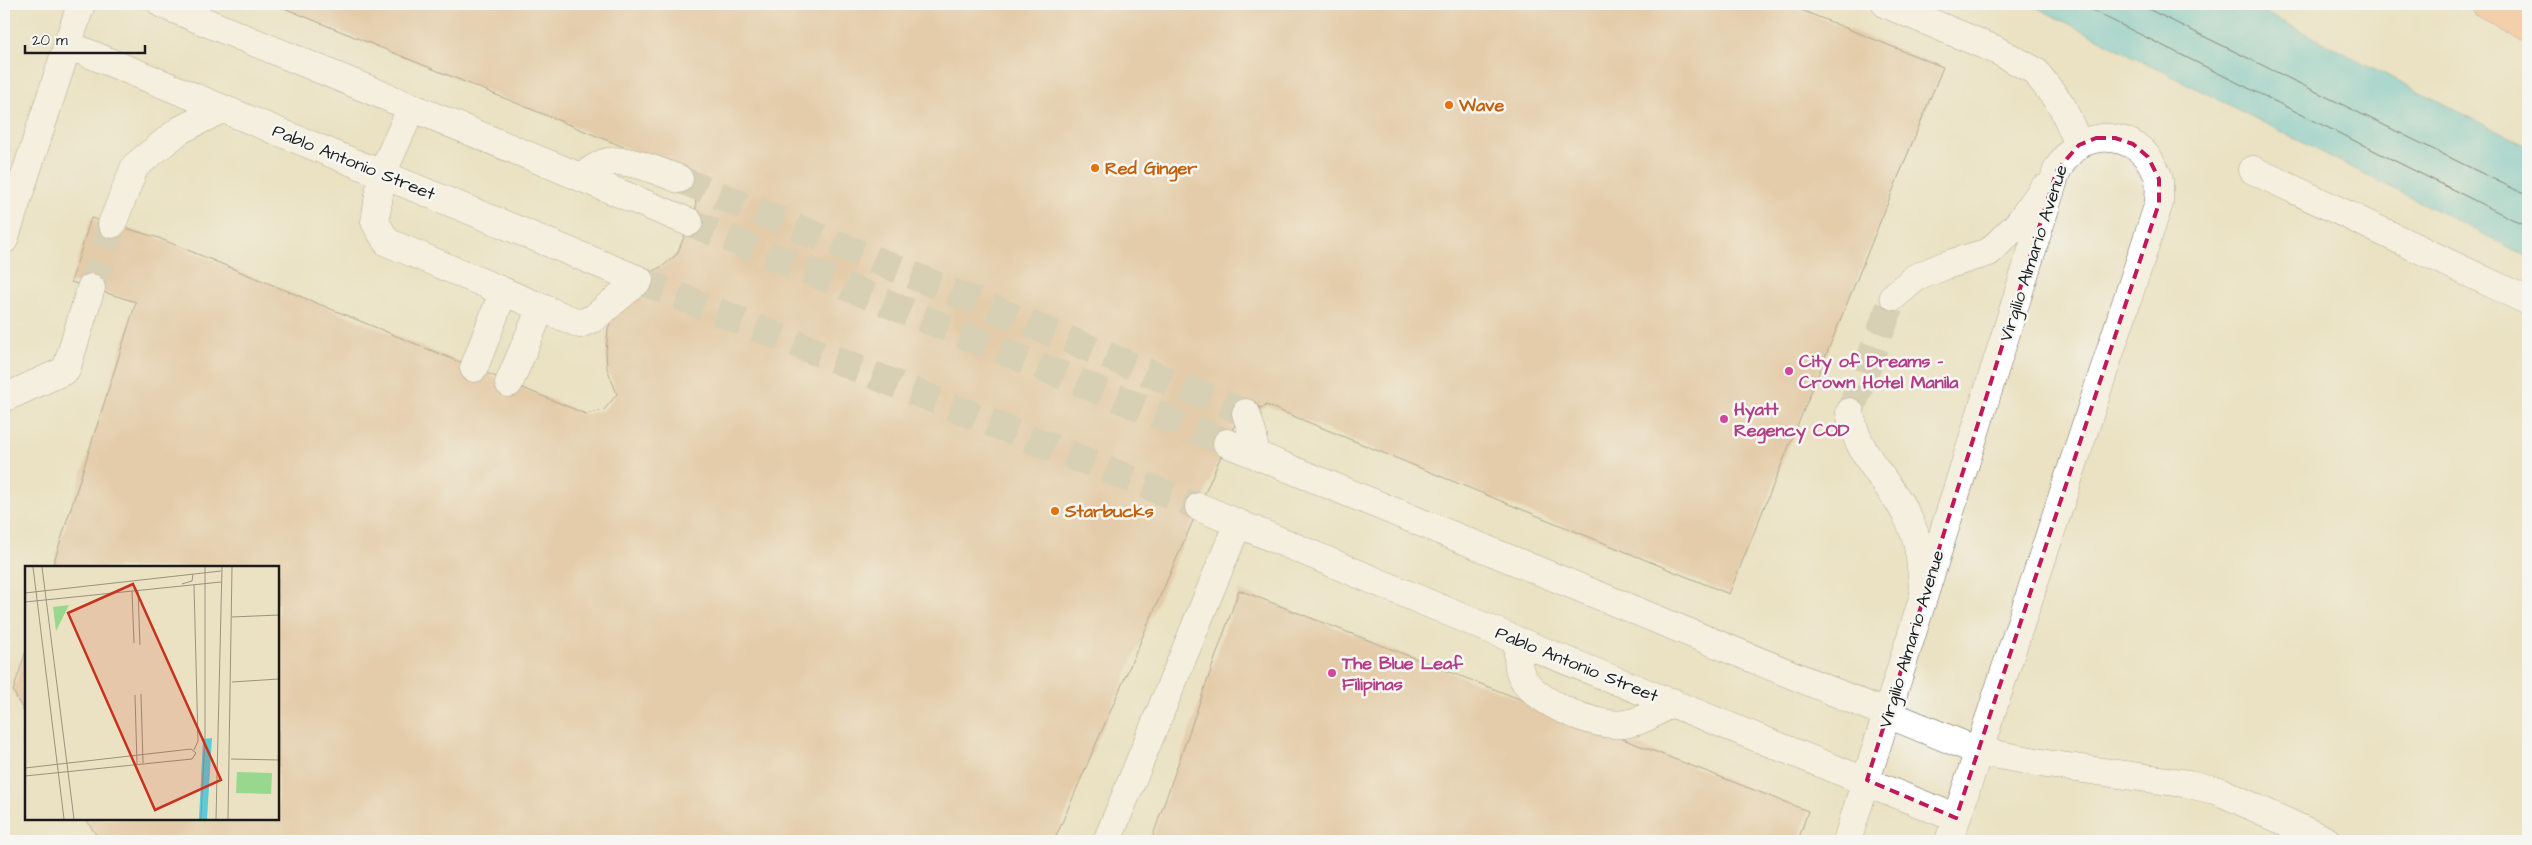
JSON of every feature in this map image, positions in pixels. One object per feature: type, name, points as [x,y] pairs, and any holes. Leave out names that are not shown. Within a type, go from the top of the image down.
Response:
[{"type":"highway","points":[[2486,4],[2528,26]]},
{"type":"street","points":[[4,240],[81,4]]},
{"type":"street","points":[[162,4],[689,222]]},
{"type":"street","points":[[1886,4],[1996,50],[2036,71],[2062,106],[2079,145]]},
{"type":"street","name":"Pablo Antonio Street","points":[[68,45],[639,280],[594,318],[580,324],[541,308]]},
{"type":"street","points":[[412,107],[382,174],[375,222],[387,242],[541,308],[508,383]]},
{"type":"street","points":[[112,224],[135,166],[180,130],[222,109]]},
{"type":"street","name":"Virgilio Almario Avenue","points":[[1847,841],[2057,170],[2066,156],[2079,145],[2096,138],[2114,138],[2133,144],[2148,157],[2159,178],[2159,203],[1953,829]]},
{"type":"street","points":[[581,177],[607,162],[618,162],[654,170],[680,179]]},
{"type":"street","points":[[1894,296],[1915,278],[1946,265],[1989,252],[2018,224],[2057,170]]},
{"type":"street","points":[[2253,170],[2528,301]]},
{"type":"street","points":[[4,398],[66,370],[91,288]]},
{"type":"street","points":[[474,368],[504,292]]},
{"type":"street","points":[[1850,412],[1854,433],[1867,458],[1894,496],[1912,526],[1920,556],[1924,598]]},
{"type":"street","points":[[1246,413],[1253,436],[1255,454]]},
{"type":"street","points":[[1227,443],[1978,751],[2047,764],[2189,784],[2219,791],[2327,841]]},
{"type":"street","name":"Pablo Antonio Street","points":[[1199,507],[1518,641],[1867,780],[1953,829]]},
{"type":"street","points":[[1107,841],[1238,523]]},
{"type":"street","points":[[1518,641],[1520,672],[1537,694],[1550,704],[1570,712],[1604,724],[1622,725],[1642,720],[1672,702]]},
{"type":"highlighted area","points":[[2096,138],[2115,138],[2133,144],[2148,157],[2159,179],[2159,203],[1956,818],[1867,780],[2057,170],[2079,145]]},
{"type":"water","points":[[2030,4],[2248,4],[2528,147],[2528,257]]},
{"type":"building","points":[[274,4],[1786,4],[1943,67],[1729,594],[1266,405],[1265,407],[1256,408],[1239,418],[1234,426],[1054,841],[100,841],[87,820],[279,820],[279,566],[53,566],[136,302],[71,282],[91,218],[156,237],[586,414],[604,410],[617,394],[607,368],[606,352],[608,329],[616,309],[647,274],[663,266],[677,254],[696,208],[695,188],[691,180],[675,168]]},
{"type":"building","name":"The Blue Leaf Filipinas","points":[[1239,590],[1808,811],[1798,841],[1151,841]]},
{"type":"building","points":[[25,654],[25,714],[13,691]]},
{"type":"tunnel","points":[[679,179],[1246,413]]},
{"type":"tunnel","points":[[689,222],[1227,443]]},
{"type":"tunnel","points":[[91,288],[112,224]]},
{"type":"tunnel","points":[[639,280],[1199,507]]},
{"type":"tunnel","points":[[1850,412],[1894,296]]},
{"type":"tram line","points":[[2079,4],[2528,227]]},
{"type":"tram line","points":[[2138,4],[2528,196]]},
{"type":"place","name":"Wave","points":[[1449,105]]},
{"type":"place","name":"Red Ginger","points":[[1095,168]]},
{"type":"place","name":"City of Dreams - Crown Hotel Manila","points":[[1789,371]]},
{"type":"place","name":"Hyatt Regency COD","points":[[1724,419]]},
{"type":"place","name":"Starbucks","points":[[1055,511]]},
{"type":"place","name":"The Blue Leaf Filipinas","points":[[1332,673]]}]
